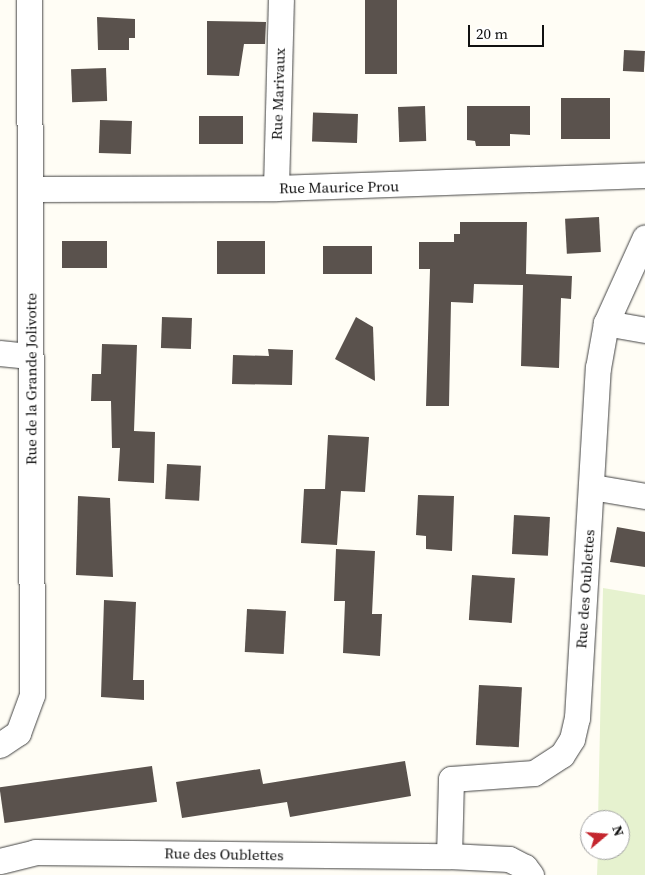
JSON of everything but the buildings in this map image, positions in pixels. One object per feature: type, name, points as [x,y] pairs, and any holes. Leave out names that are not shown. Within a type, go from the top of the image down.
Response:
[{"type":"street","name":"Rue de la Grande Jolivotte","points":[[0,745],[18,733],[32,695],[30,356],[32,189],[29,0]]},
{"type":"street","name":"Rue Marivaux","points":[[276,188],[281,0]]},
{"type":"street","name":"Rue Maurice Prou","points":[[32,189],[276,188],[645,176]]},
{"type":"street","name":"Rue des Oublettes","points":[[449,856],[451,779],[534,773],[562,755],[572,738],[577,718],[598,368],[606,323],[645,236]]},
{"type":"street","points":[[606,323],[645,330]]},
{"type":"street","points":[[0,354],[30,356]]},
{"type":"street","points":[[592,487],[645,496]]},
{"type":"street","name":"Rue des Oublettes","points":[[0,861],[35,852],[449,856],[509,860],[531,875]]},
{"type":"green space","points":[[603,588],[645,595],[645,875],[597,875],[598,860],[630,860],[630,810],[598,810]]}]
